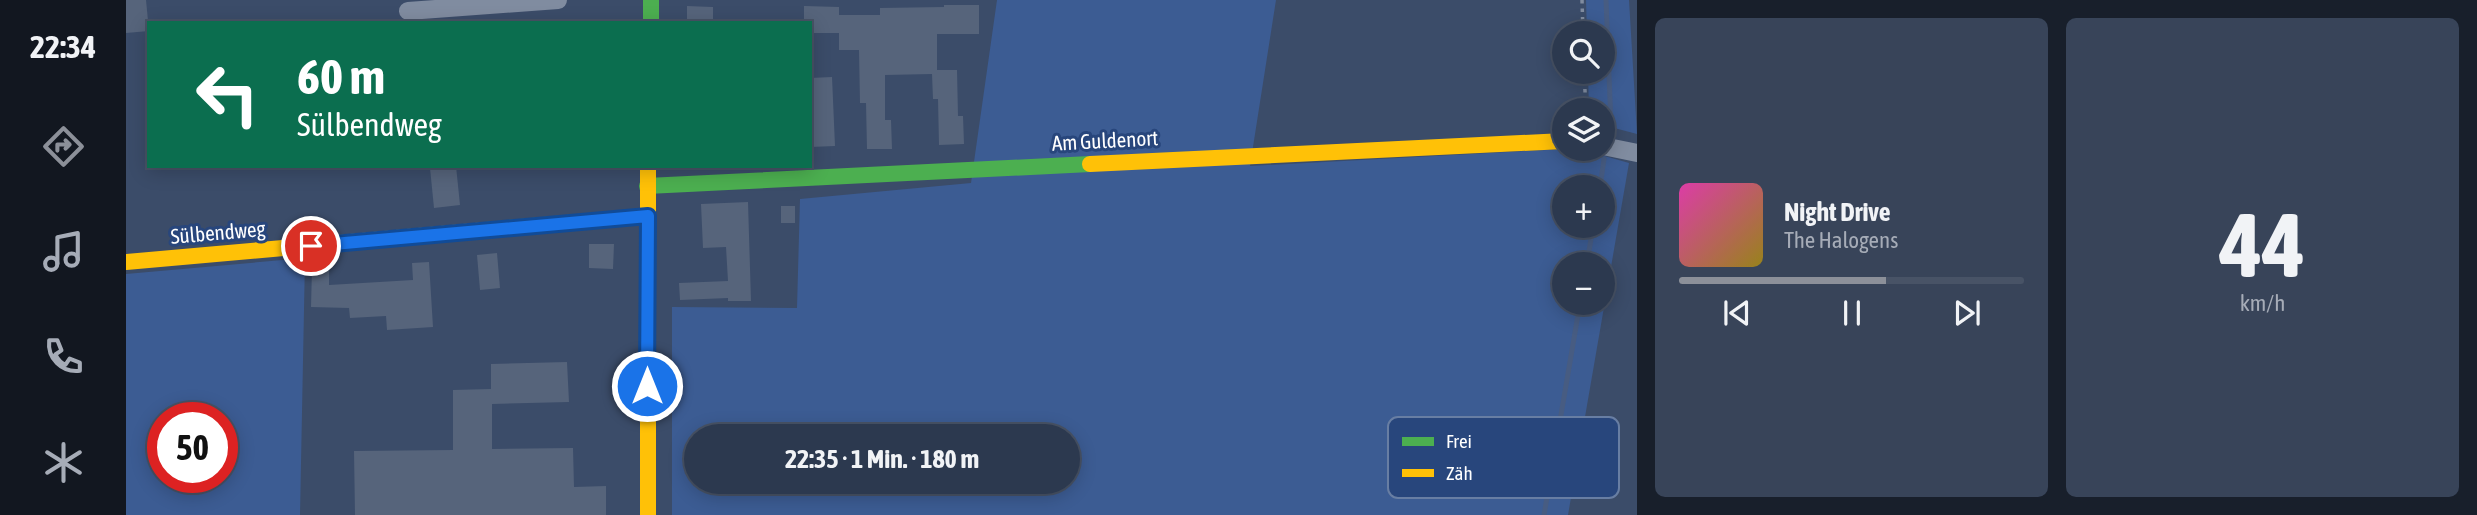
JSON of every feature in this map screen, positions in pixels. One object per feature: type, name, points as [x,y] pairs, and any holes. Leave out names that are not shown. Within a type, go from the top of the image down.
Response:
[{"type":"street","points":[[408,11],[558,0]]},
{"type":"street","points":[[651,0],[651,21]]},
{"type":"street","name":"Am Guldenort","points":[[647,186],[1552,142]]},
{"type":"street","points":[[1615,148],[1637,153]]},
{"type":"street","points":[[648,168],[648,515]]},
{"type":"street","name":"Sülbendweg","points":[[126,262],[648,216]]},
{"type":"path","points":[[1582,0],[1583,21]]},
{"type":"shaded area","points":[[997,0],[1276,0],[1250,166],[1552,150],[1552,161],[1615,159],[1629,163],[1614,252],[1552,252],[1552,315],[1603,315],[1585,417],[1388,417],[1388,498],[1571,498],[1568,515],[672,515],[672,307],[797,308],[800,199],[971,183]]},
{"type":"shaded area","points":[[1586,0],[1629,0],[1637,134],[1615,128],[1615,98],[1589,98],[1588,84],[1615,84],[1615,21],[1587,21]]},
{"type":"shaded area","points":[[305,258],[300,515],[126,515],[126,274]]},
{"type":"building","points":[[126,0],[146,0],[147,31],[126,33]]},
{"type":"building","points":[[979,5],[979,34],[937,34],[937,70],[957,70],[958,116],[963,116],[964,144],[939,145],[938,99],[933,99],[932,74],[885,75],[885,120],[891,120],[892,149],[867,149],[866,103],[860,103],[859,50],[839,50],[839,33],[812,33],[812,21],[804,21],[804,6],[839,7],[839,15],[880,15],[880,8]]},
{"type":"building","points":[[687,6],[713,7],[713,21],[687,21]]},
{"type":"building","points":[[832,77],[835,146],[812,147],[812,78]]},
{"type":"building","points":[[430,168],[456,168],[460,205],[434,208]]},
{"type":"building","points":[[748,202],[751,301],[728,301],[728,298],[680,300],[679,283],[728,281],[726,247],[703,248],[701,204]]},
{"type":"building","points":[[781,206],[795,206],[795,223],[781,223]]},
{"type":"building","points":[[589,244],[614,244],[613,269],[589,268]]},
{"type":"building","points":[[497,253],[500,288],[480,290],[477,255]]},
{"type":"building","points":[[429,262],[433,327],[387,330],[386,316],[350,318],[349,308],[311,307],[312,269],[329,270],[329,285],[413,280],[412,263]]},
{"type":"building","points":[[567,362],[569,402],[492,404],[492,449],[573,448],[574,487],[606,486],[606,515],[355,515],[354,451],[453,450],[453,390],[491,389],[491,364]]},
{"type":"waterway","points":[[1606,0],[1610,98]]},
{"type":"waterway","points":[[1602,175],[1604,161]]},
{"type":"waterway","points":[[1589,252],[1591,238]]},
{"type":"waterway","points":[[1561,417],[1578,315]]},
{"type":"waterway","points":[[1544,515],[1547,498]]},
{"type":"traffic: fast","points":[[651,0],[651,21]]},
{"type":"traffic: fast","points":[[647,186],[1090,164]]},
{"type":"traffic: fast","points":[[486,230],[648,216]]},
{"type":"traffic: slow","points":[[1090,164],[1552,142]]},
{"type":"traffic: slow","points":[[648,168],[648,515]]},
{"type":"traffic: slow","points":[[126,262],[486,230]]},
{"type":"route","points":[[311,246],[648,216],[647,386]]}]
